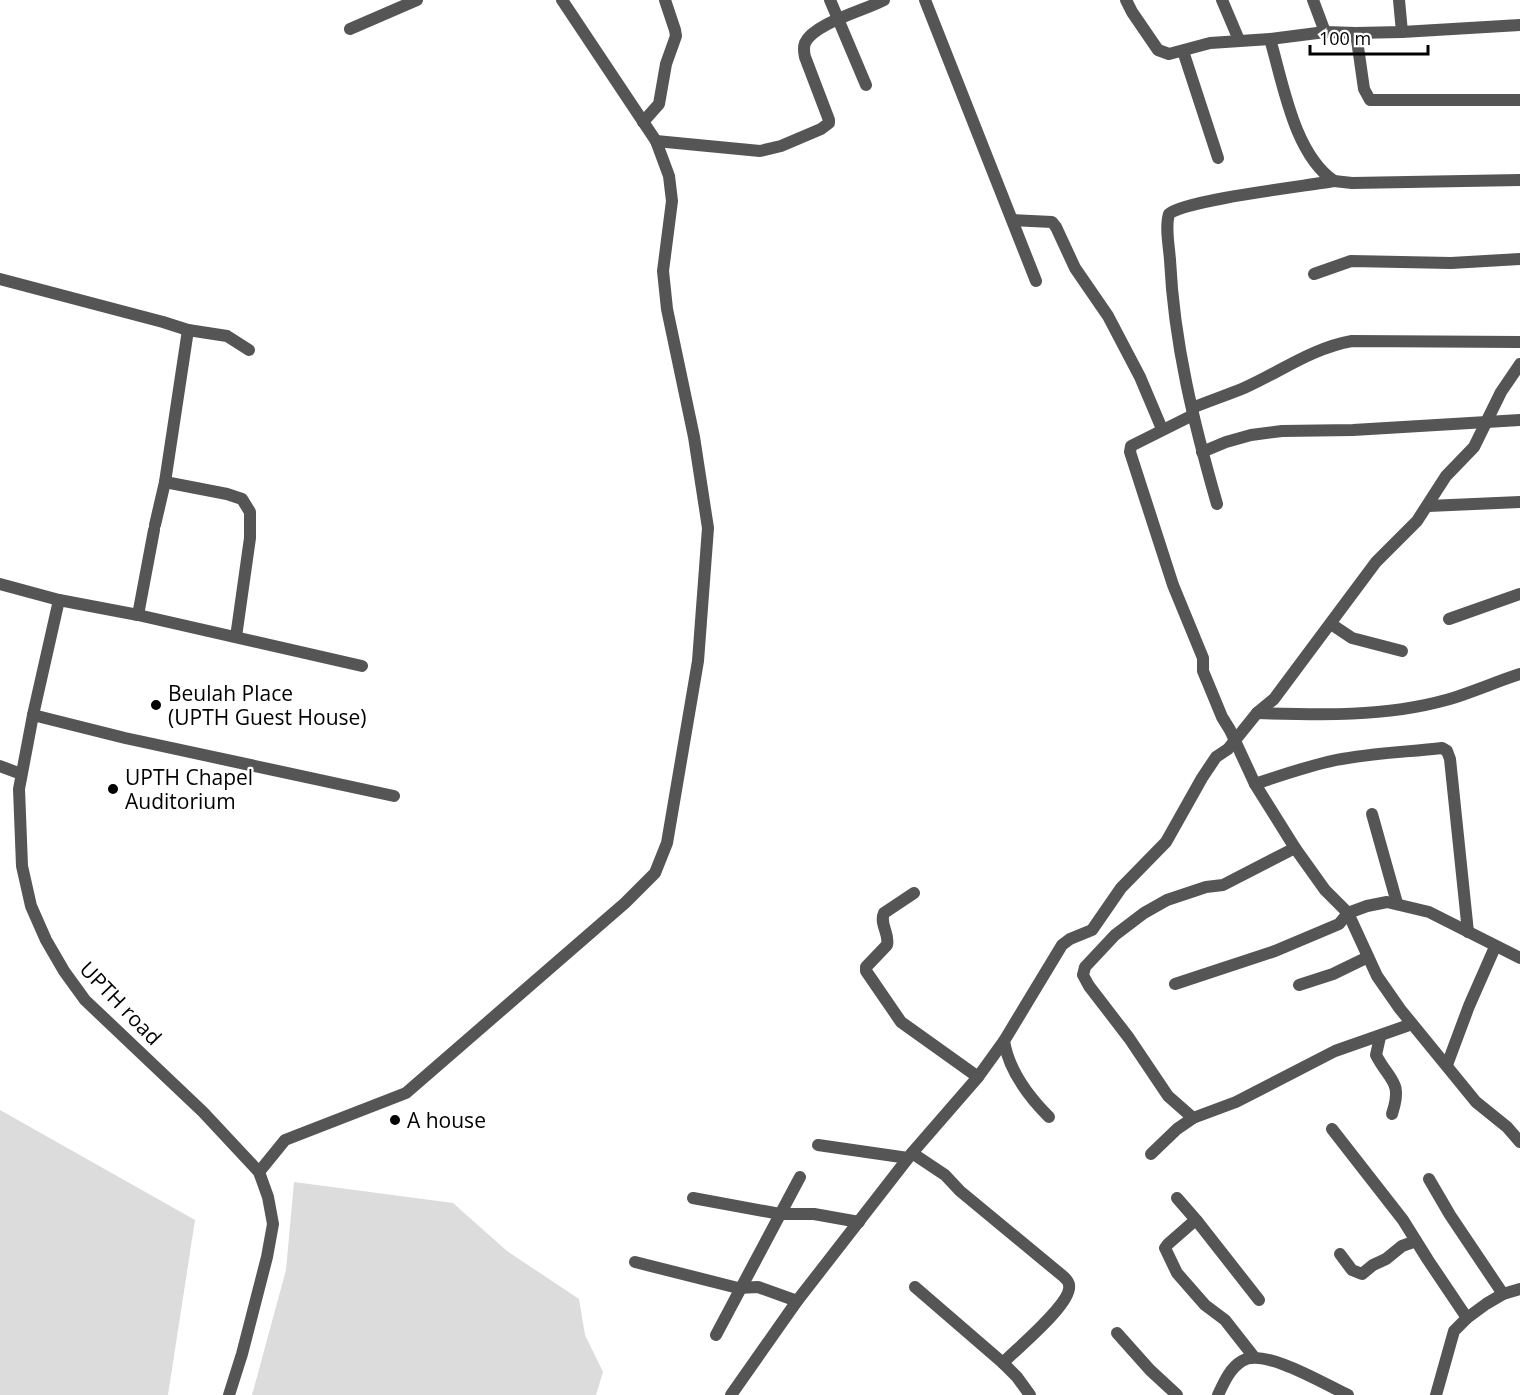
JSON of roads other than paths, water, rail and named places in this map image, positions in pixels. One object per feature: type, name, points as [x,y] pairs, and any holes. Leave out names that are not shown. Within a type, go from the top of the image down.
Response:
[{"type":"street","points":[[350,28],[417,0]]},
{"type":"street","points":[[259,1172],[285,1140],[406,1093],[625,903],[655,873],[667,843],[698,661],[708,528],[694,437],[667,309],[663,271],[672,201],[669,176],[656,141],[562,0]]},
{"type":"street","points":[[643,122],[658,104],[666,64],[676,36],[665,0]]},
{"type":"street","points":[[831,0],[866,85]]},
{"type":"street","points":[[656,141],[760,151],[781,146],[827,125],[829,120],[806,57],[805,45],[811,35],[838,20],[884,0]]},
{"type":"street","points":[[925,0],[1036,281]]},
{"type":"street","points":[[1126,0],[1158,50],[1169,54],[1210,43],[1325,32],[1402,32],[1520,25]]},
{"type":"street","points":[[1222,0],[1239,40]]},
{"type":"street","points":[[1313,0],[1325,32]]},
{"type":"street","points":[[1399,0],[1402,32]]},
{"type":"street","points":[[1356,33],[1364,89],[1370,100],[1520,100]]},
{"type":"street","points":[[1270,39],[1294,122],[1305,147],[1324,175],[1334,181]]},
{"type":"street","points":[[1184,51],[1218,158]]},
{"type":"street","points":[[1217,504],[1184,376],[1172,305],[1169,214],[1174,210],[1206,202],[1334,181],[1352,183],[1520,180]]},
{"type":"street","points":[[1012,220],[1052,222],[1056,227],[1075,268],[1108,316],[1140,377],[1162,429]]},
{"type":"street","points":[[1314,274],[1351,261],[1451,263],[1520,259]]},
{"type":"street","points":[[0,279],[188,330],[227,336],[249,350]]},
{"type":"street","points":[[138,615],[154,527],[165,482],[188,330]]},
{"type":"street","points":[[1520,342],[1352,341],[1341,343],[1294,361],[1246,387],[1192,411],[1131,446],[1130,452],[1173,585],[1203,658],[1203,671],[1222,717],[1255,784],[1295,849],[1325,890],[1348,913],[1377,976],[1412,1024],[1476,1101],[1507,1127],[1520,1142]]},
{"type":"street","points":[[738,1392],[797,1301],[910,1155],[978,1077],[1004,1041],[1062,945],[1092,930],[1121,888],[1166,842],[1216,757],[1228,749],[1257,713],[1274,699],[1376,562],[1417,521],[1446,476],[1474,447],[1501,392],[1520,364]]},
{"type":"street","points":[[1202,452],[1251,435],[1282,431],[1520,420]]},
{"type":"street","points":[[165,482],[242,499],[250,512],[250,538],[236,637]]},
{"type":"street","points":[[1428,506],[1520,502]]},
{"type":"street","points":[[0,584],[59,600],[138,615],[362,666]]},
{"type":"street","points":[[1449,619],[1520,594]]},
{"type":"street","name":"UPTH road","points":[[59,600],[19,789],[19,825],[24,876],[31,906],[46,940],[64,971],[85,1000],[203,1112],[259,1172],[268,1197],[273,1224],[267,1257],[229,1395]]},
{"type":"street","points":[[1331,624],[1352,638],[1402,651]]},
{"type":"street","points":[[1257,713],[1304,715],[1413,707],[1446,700],[1520,674]]},
{"type":"street","points":[[33,716],[394,796]]},
{"type":"street","points":[[1255,784],[1302,768],[1336,760],[1380,753],[1442,748],[1447,751],[1450,759],[1468,932]]},
{"type":"street","points":[[0,766],[21,774]]},
{"type":"street","points":[[1372,814],[1397,903]]},
{"type":"street","points":[[1193,1118],[1168,1096],[1089,986],[1083,975],[1085,967],[1115,935],[1144,913],[1167,900],[1206,887],[1223,885],[1295,849]]},
{"type":"street","points":[[914,893],[884,913],[882,920],[887,945],[866,967],[866,971],[901,1022],[978,1077]]},
{"type":"street","points":[[1175,984],[1275,951],[1339,924],[1348,913],[1387,902],[1429,912],[1520,958]]},
{"type":"street","points":[[1447,1065],[1468,1006],[1495,947]]},
{"type":"street","points":[[1299,985],[1333,974],[1368,957]]},
{"type":"street","points":[[1151,1154],[1177,1129],[1193,1118],[1236,1102],[1335,1051],[1412,1024]]},
{"type":"street","points":[[1380,1037],[1376,1055],[1397,1089],[1398,1098],[1392,1114]]},
{"type":"street","points":[[1004,1041],[1006,1054],[1025,1090],[1050,1117]]},
{"type":"street","points":[[1332,1128],[1381,1190],[1467,1318]]},
{"type":"street","points":[[818,1145],[910,1155],[949,1178],[967,1197],[1064,1277],[1069,1284],[1068,1292],[1049,1319],[1002,1363]]},
{"type":"street","points":[[716,1335],[800,1177]]},
{"type":"street","points":[[1429,1179],[1449,1215],[1503,1294]]},
{"type":"street","points":[[693,1198],[780,1214],[814,1214],[859,1222]]},
{"type":"street","points":[[1177,1198],[1259,1300]]},
{"type":"street","points":[[1197,1221],[1165,1248],[1185,1284],[1206,1305],[1226,1320],[1254,1357]]},
{"type":"street","points":[[1340,1254],[1352,1270],[1362,1274],[1402,1246],[1416,1241]]},
{"type":"street","points":[[635,1262],[738,1288],[758,1287],[797,1301]]},
{"type":"street","points":[[915,1287],[1017,1377],[1030,1395]]},
{"type":"street","points":[[1436,1395],[1454,1331],[1467,1318],[1503,1294],[1520,1288]]},
{"type":"street","points":[[1117,1333],[1150,1370],[1177,1395]]},
{"type":"street","points":[[1218,1395],[1225,1379],[1234,1367],[1244,1359],[1254,1357],[1275,1361],[1348,1395]]},
{"type":"place","name":"Beulah Place (UPTH Guest House)","points":[[156,705]]},
{"type":"place","name":"UPTH Chapel Auditorium","points":[[113,789]]},
{"type":"place","name":"A house","points":[[395,1120]]}]
